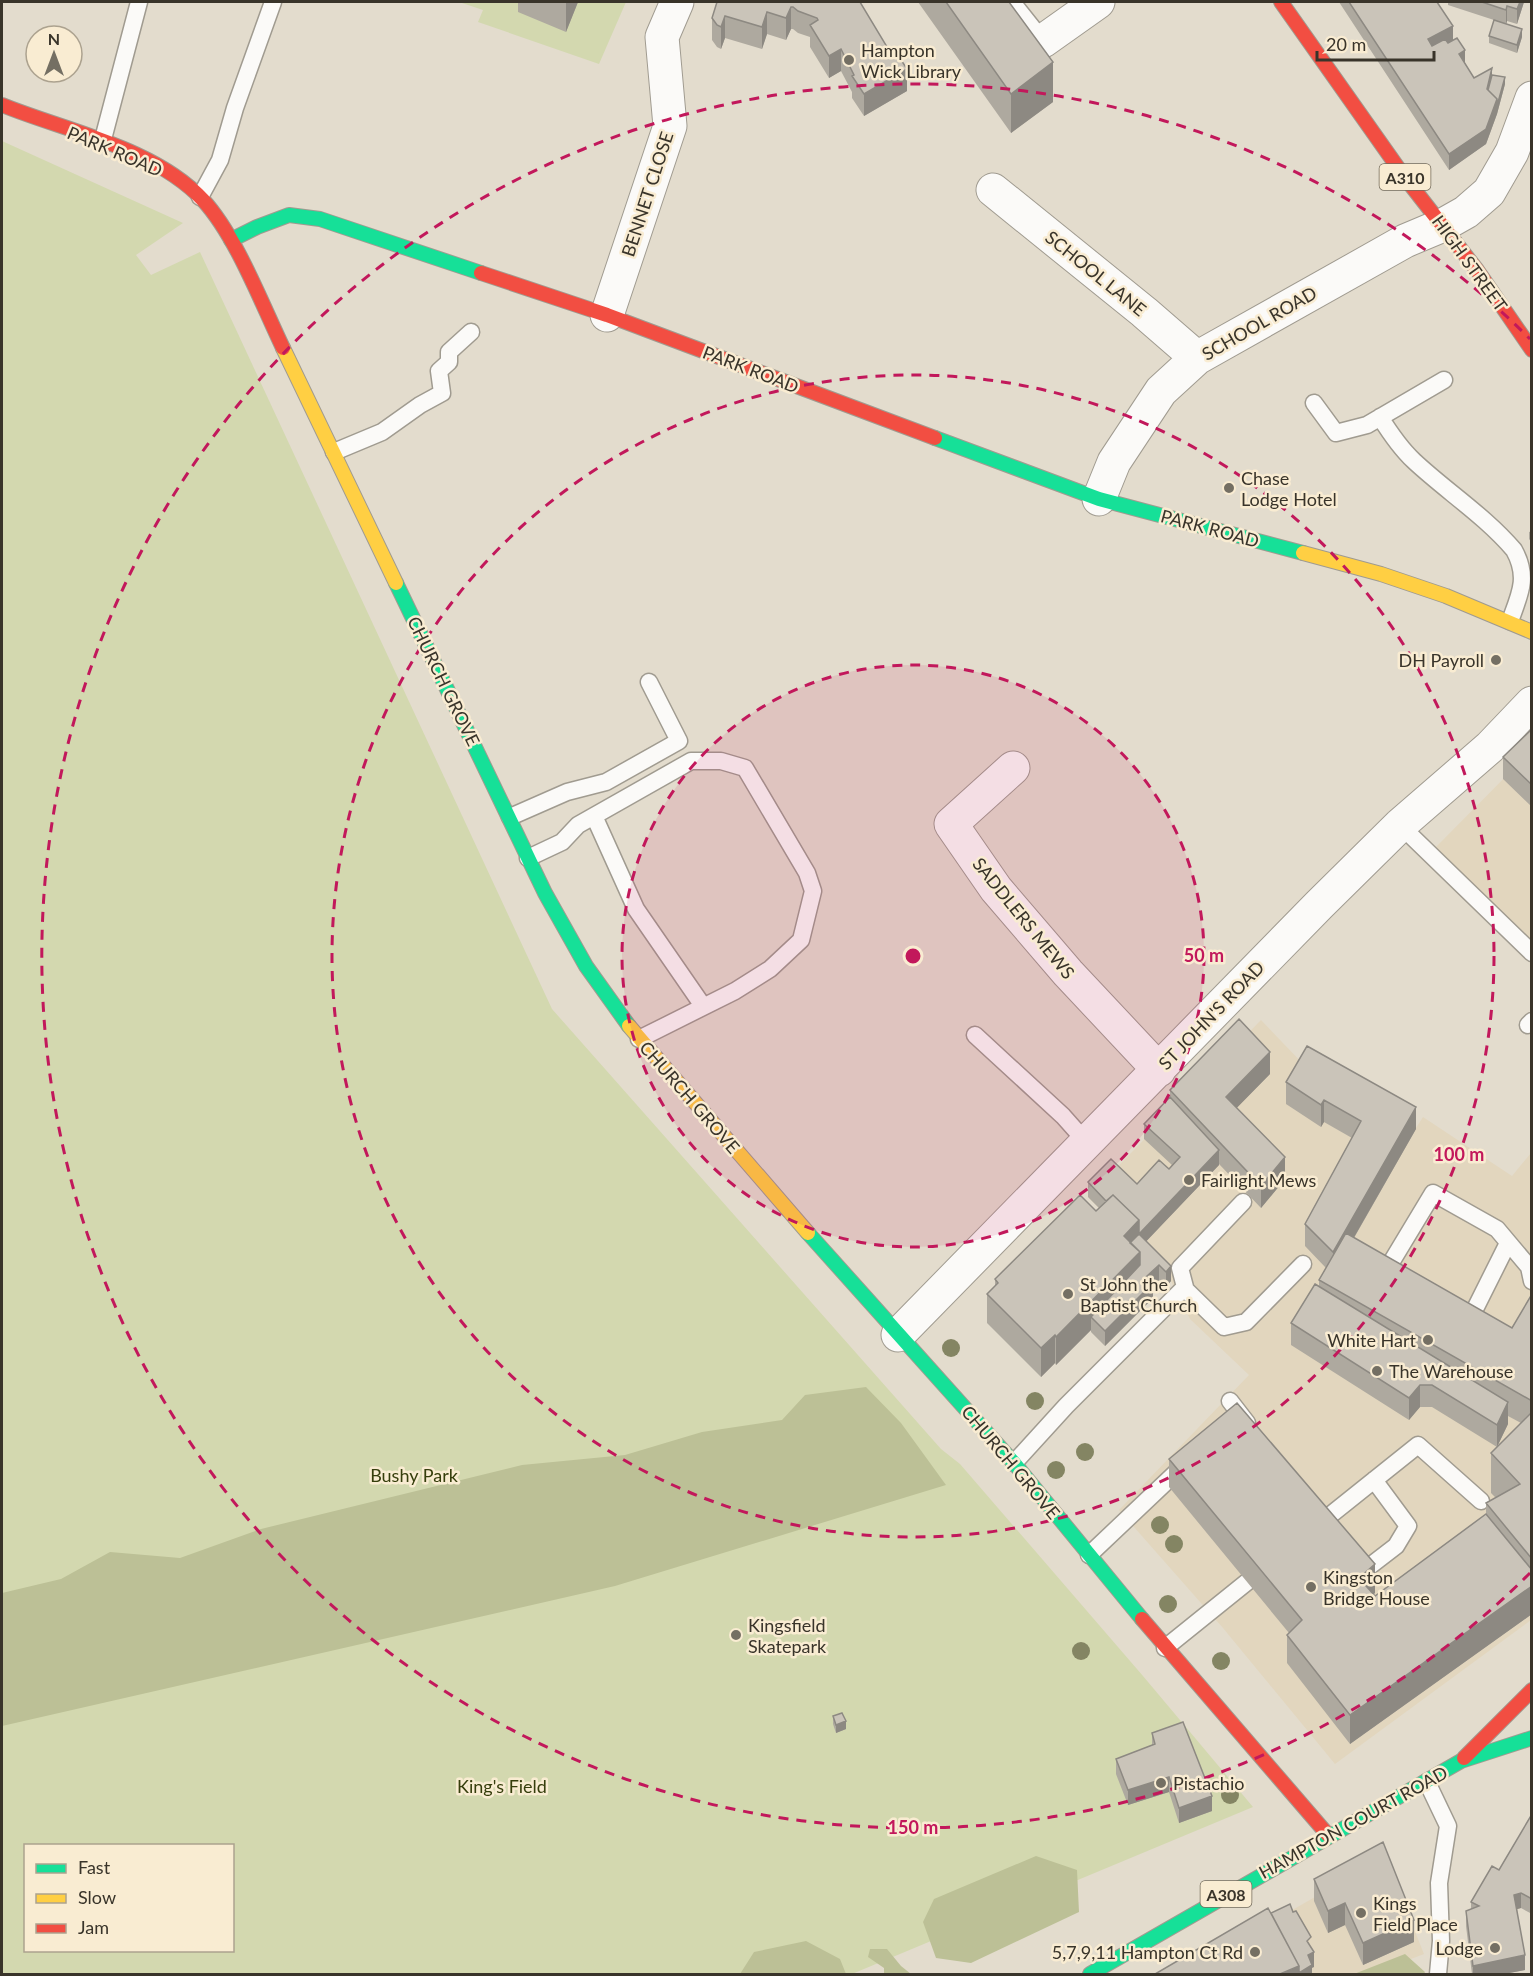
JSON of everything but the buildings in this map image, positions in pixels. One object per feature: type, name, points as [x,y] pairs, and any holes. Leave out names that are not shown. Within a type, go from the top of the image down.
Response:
[{"type":"main road","name":"HIGH STREET","points":[[1281,2],[1532,350]]},
{"type":"main road","name":"PARK ROAD","points":[[2,105],[128,152],[178,178],[200,197],[231,240],[289,215],[320,219],[607,315],[1100,499],[1381,574],[1446,596],[1532,632]]},
{"type":"main road","name":"CHURCH GROVE","points":[[231,240],[545,893],[586,966],[639,1039],[1014,1464],[1165,1648],[1328,1835]]},
{"type":"main road","name":"HAMPTON COURT ROAD","points":[[1090,1974],[1328,1835],[1427,1782],[1461,1761],[1532,1690]]},
{"type":"main road","name":"HAMPTON COURT ROAD","points":[[1461,1761],[1532,1738]]},
{"type":"street","name":"BENNET CLOSE","points":[[607,315],[670,126],[662,37],[677,2]]},
{"type":"street","points":[[1043,41],[1098,2]]},
{"type":"street","name":"SCHOOL ROAD","points":[[1100,499],[1114,462],[1161,391],[1197,358],[1405,241],[1443,225],[1466,212],[1489,192],[1512,152],[1532,98]]},
{"type":"street","name":"SCHOOL LANE","points":[[993,190],[1144,312],[1197,358]]},
{"type":"street","name":"ST JOHN'S ROAD","points":[[898,1335],[1400,825],[1498,754],[1532,703]]},
{"type":"street","name":"SADDLERS MEWS","points":[[1012,768],[951,824],[996,889],[1068,973],[1158,1070]]},
{"type":"lane","points":[[102,143],[139,2]]},
{"type":"lane","points":[[200,197],[220,160],[235,108],[273,2]]},
{"type":"lane","points":[[1012,2],[1043,41]]},
{"type":"lane","points":[[334,452],[382,432],[420,405],[442,393],[440,371],[449,362],[449,352],[471,332]]},
{"type":"lane","points":[[1314,403],[1336,433],[1367,425],[1444,380]]},
{"type":"lane","points":[[1380,417],[1392,436],[1413,460],[1445,486],[1514,550],[1523,578],[1510,621]]},
{"type":"lane","points":[[510,818],[567,792],[606,782],[679,741],[649,682]]},
{"type":"lane","points":[[528,858],[562,842],[578,825],[691,761],[721,761],[745,768],[807,873],[813,891],[801,940],[770,969],[735,991],[639,1039]]},
{"type":"lane","points":[[594,816],[636,909],[703,1006]]},
{"type":"lane","points":[[1400,825],[1532,953]]},
{"type":"lane","points":[[975,1035],[1063,1116],[1087,1143]]},
{"type":"lane","points":[[1383,1276],[1433,1192],[1497,1229],[1528,1267],[1532,1281]]},
{"type":"lane","points":[[1244,1202],[1180,1268],[1184,1288],[1224,1327],[1246,1322],[1303,1264]]},
{"type":"lane","points":[[1470,1319],[1508,1243]]},
{"type":"lane","points":[[1014,1464],[1065,1406],[1184,1288]]},
{"type":"lane","points":[[1233,1411],[1260,1439]]},
{"type":"lane","points":[[1320,1518],[1418,1445],[1481,1501]]},
{"type":"lane","points":[[1089,1555],[1198,1451]]},
{"type":"lane","points":[[1370,1566],[1396,1546],[1408,1526],[1374,1480]]},
{"type":"lane","points":[[1165,1648],[1247,1582]]},
{"type":"lane","points":[[1427,1782],[1448,1826],[1439,1883],[1441,1941],[1438,1974]]},
{"type":"shaded area","points":[[1531,751],[1531,944],[1433,850]]},
{"type":"shaded area","points":[[1261,1020],[1307,1068],[1416,1128],[1423,1117],[1512,1176],[1531,1153],[1531,1620],[1335,1764],[1223,1628],[1119,1510],[1249,1375],[1190,1319],[1171,1281],[1088,1197]]},
{"type":"shaded area","points":[[1385,1857],[1424,1954],[1372,1974],[1180,1974]]},
{"type":"green space","points":[[459,2],[626,2],[599,64],[478,22],[483,10]]},
{"type":"green space","name":"Bushy Park","points":[[2,141],[183,223],[136,255],[151,275],[200,252],[552,1009],[941,1449],[960,1464],[1253,1807],[852,1974],[2,1974]]},
{"type":"green space","points":[[866,1387],[901,1423],[946,1485],[615,1586],[2,1726],[2,1593],[61,1579],[110,1552],[180,1558],[261,1529],[522,1465],[625,1455],[702,1432],[782,1420],[805,1395]]},
{"type":"green space","points":[[1036,1856],[1077,1870],[1079,1912],[971,1963],[936,1958],[923,1922],[934,1899]]},
{"type":"green space","points":[[806,1941],[840,1959],[846,1974],[740,1974],[754,1952]]},
{"type":"green space","points":[[870,1949],[887,1949],[911,1974],[884,1974],[884,1968],[868,1957]]},
{"type":"green space","points":[[1405,1954],[1425,1972],[1424,1974],[1354,1974]]},
{"type":"traffic: fast","points":[[231,240],[289,215],[320,219],[481,273]]},
{"type":"traffic: fast","points":[[935,438],[1099,499],[1303,553]]},
{"type":"traffic: fast","points":[[396,583],[545,893],[586,966],[629,1026]]},
{"type":"traffic: fast","points":[[808,1233],[1014,1463],[1142,1619]]},
{"type":"traffic: fast","points":[[1090,1974],[1461,1761],[1532,1738]]},
{"type":"traffic: slow","points":[[283,348],[396,583]]},
{"type":"traffic: slow","points":[[1303,553],[1381,574],[1446,596],[1532,632]]},
{"type":"traffic: slow","points":[[629,1026],[808,1233]]},
{"type":"traffic: jam","points":[[1281,2],[1406,179],[1477,270],[1532,350]]},
{"type":"traffic: jam","points":[[2,105],[135,154],[183,182],[203,200],[226,232],[247,270],[283,348]]},
{"type":"traffic: jam","points":[[481,273],[607,315],[935,438]]},
{"type":"traffic: jam","points":[[1142,1619],[1328,1835]]},
{"type":"traffic: jam","points":[[1464,1758],[1532,1690]]},
{"type":"place","name":"Hampton Wick Library","points":[[849,60]]},
{"type":"place","name":"Chase Lodge Hotel","points":[[1229,488]]},
{"type":"place","name":"DH Payroll","points":[[1496,660]]},
{"type":"place","name":"Fairlight Mews","points":[[1189,1180]]},
{"type":"place","name":"St John the Baptist Church","points":[[1068,1294]]},
{"type":"place","name":"White Hart","points":[[1428,1340]]},
{"type":"place","name":"The Warehouse","points":[[1377,1371]]},
{"type":"place","name":"Kingston Bridge House","points":[[1311,1587]]},
{"type":"place","name":"Kingsfield Skatepark","points":[[736,1635]]},
{"type":"place","name":"Pistachio","points":[[1161,1783]]},
{"type":"place","name":"Kings Field Place","points":[[1361,1913]]},
{"type":"place","name":"Lodge","points":[[1495,1948]]},
{"type":"place","name":"5,7,9,11 Hampton Ct Rd","points":[[1255,1952]]},
{"type":"park label","name":"King's Field","points":[[502,1786]]}]
